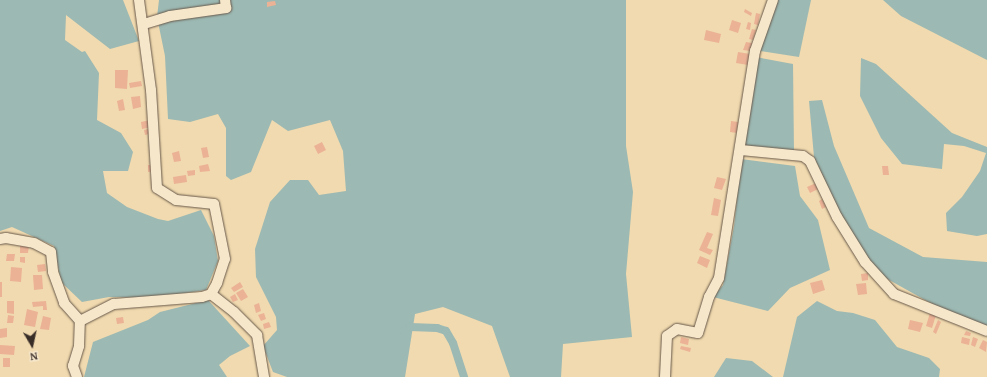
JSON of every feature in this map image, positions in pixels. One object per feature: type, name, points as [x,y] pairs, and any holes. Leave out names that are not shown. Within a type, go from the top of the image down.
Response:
[{"type":"street","points":[[139,0],[144,24],[158,188],[176,200],[214,204],[225,259],[211,294]]},
{"type":"street","points":[[144,24],[170,16],[226,8],[225,0]]},
{"type":"street","points":[[665,377],[668,336],[677,329],[698,333],[709,297],[719,278],[741,150],[755,51],[773,0]]},
{"type":"street","points":[[741,150],[803,156],[810,161],[837,217],[865,262],[894,294],[987,331]]},
{"type":"street","points":[[0,240],[6,238],[34,243],[51,252],[53,272],[64,303],[80,321],[79,346],[73,366],[77,377]]},
{"type":"street","points":[[80,321],[114,304],[164,302],[211,294],[234,312],[257,336],[264,377]]},
{"type":"water","points":[[0,0],[123,0],[139,41],[110,49],[66,15],[65,40],[82,52],[85,51],[99,73],[97,120],[121,133],[133,152],[128,171],[103,171],[107,193],[127,207],[158,219],[168,221],[201,210],[214,236],[218,261],[206,290],[151,298],[109,297],[82,302],[61,282],[54,246],[12,227],[0,231]]},
{"type":"water","points":[[159,0],[626,0],[626,146],[633,192],[626,274],[632,337],[563,344],[561,377],[510,377],[492,326],[443,307],[415,314],[405,377],[287,377],[273,372],[263,346],[277,330],[276,317],[256,277],[255,249],[270,202],[290,180],[308,180],[319,195],[346,191],[343,151],[330,120],[288,131],[272,120],[251,172],[231,180],[226,176],[226,128],[218,114],[190,122],[168,119],[165,56],[157,17]]},
{"type":"water","points":[[778,0],[811,0],[799,57],[760,51]]},
{"type":"water","points":[[883,0],[987,0],[987,60],[901,16]]},
{"type":"water","points":[[756,57],[793,64],[794,153],[743,149]]},
{"type":"water","points":[[861,58],[876,64],[952,133],[987,147],[987,234],[977,236],[947,231],[946,213],[962,197],[980,171],[986,153],[964,146],[944,144],[942,169],[902,164],[881,138],[860,96]]},
{"type":"water","points":[[822,100],[834,146],[869,228],[923,257],[987,262],[987,327],[934,305],[882,276],[849,233],[814,157],[809,101]]},
{"type":"water","points":[[741,159],[795,166],[800,196],[818,220],[830,270],[790,288],[768,311],[713,297],[723,285],[734,226]]},
{"type":"water","points":[[208,300],[250,346],[230,356],[219,365],[227,377],[84,377],[93,342],[148,320],[160,312]]},
{"type":"water","points":[[817,301],[837,311],[853,313],[875,320],[897,347],[929,358],[940,369],[939,377],[783,377],[797,317]]},
{"type":"water","points":[[726,358],[752,361],[773,377],[714,377]]},
{"type":"building","points":[[275,1],[276,5],[267,7],[267,2]]},
{"type":"building","points":[[745,9],[752,13],[751,16],[744,12]]},
{"type":"building","points":[[756,13],[760,14],[758,25],[754,24]]},
{"type":"building","points":[[732,20],[741,23],[738,33],[729,30]]},
{"type":"building","points":[[748,22],[751,23],[750,30],[746,29]]},
{"type":"building","points":[[752,29],[756,30],[753,40],[749,39]]},
{"type":"building","points":[[706,30],[721,34],[719,43],[704,40]]},
{"type":"building","points":[[746,42],[752,43],[750,51],[743,50]]},
{"type":"building","points":[[738,52],[750,54],[748,65],[736,63]]},
{"type":"building","points":[[115,70],[128,70],[127,89],[115,88]]},
{"type":"building","points":[[141,81],[142,86],[130,88],[129,83]]},
{"type":"building","points":[[140,96],[141,107],[133,109],[131,97]]},
{"type":"building","points":[[123,99],[125,110],[119,111],[117,101]]},
{"type":"building","points":[[150,120],[152,127],[142,129],[141,122]]},
{"type":"building","points":[[731,121],[738,122],[737,133],[730,132]]},
{"type":"building","points":[[152,128],[153,133],[145,135],[144,130]]},
{"type":"building","points":[[322,142],[326,150],[318,154],[314,146]]},
{"type":"building","points":[[207,147],[209,157],[203,158],[201,148]]},
{"type":"building","points":[[179,151],[181,161],[174,162],[172,153]]},
{"type":"building","points":[[208,164],[210,171],[200,172],[199,166]]},
{"type":"building","points":[[148,165],[153,165],[153,171],[148,172]]},
{"type":"building","points":[[882,166],[888,166],[889,175],[883,175]]},
{"type":"building","points":[[195,170],[195,175],[188,176],[187,171]]},
{"type":"building","points":[[186,175],[187,182],[174,184],[173,177]]},
{"type":"building","points":[[717,177],[726,179],[722,190],[714,188]]},
{"type":"building","points":[[816,183],[818,189],[810,193],[807,187]]},
{"type":"building","points":[[714,198],[721,200],[718,216],[711,215]]},
{"type":"building","points":[[822,199],[826,207],[822,209],[819,201]]},
{"type":"building","points":[[707,232],[713,234],[707,248],[713,250],[710,255],[699,250]]},
{"type":"building","points":[[20,245],[29,245],[28,253],[20,253]]},
{"type":"building","points":[[7,254],[15,254],[14,261],[6,261]]},
{"type":"building","points":[[700,256],[710,260],[707,268],[697,263]]},
{"type":"building","points":[[20,257],[25,257],[25,263],[20,262]]},
{"type":"building","points":[[45,264],[46,271],[38,272],[37,265]]},
{"type":"building","points":[[11,267],[22,268],[21,282],[10,281]]},
{"type":"building","points":[[868,273],[868,280],[862,281],[861,274]]},
{"type":"building","points":[[33,275],[42,275],[43,289],[34,290]]},
{"type":"building","points":[[822,280],[825,290],[813,294],[810,283]]},
{"type":"building","points":[[0,282],[2,282],[2,297],[0,297]]},
{"type":"building","points":[[240,282],[243,287],[234,292],[231,288]]},
{"type":"building","points":[[866,283],[867,294],[858,295],[856,284]]},
{"type":"building","points":[[243,289],[248,297],[241,301],[236,293]]},
{"type":"building","points":[[235,294],[238,300],[233,302],[230,297]]},
{"type":"building","points":[[7,301],[14,301],[14,314],[7,313]]},
{"type":"building","points":[[46,301],[47,310],[43,310],[43,306],[33,307],[32,302]]},
{"type":"building","points":[[259,303],[261,311],[256,313],[254,305]]},
{"type":"building","points":[[27,309],[38,312],[35,327],[24,325]]},
{"type":"building","points":[[264,313],[266,319],[261,321],[258,315]]},
{"type":"building","points":[[930,313],[936,315],[932,328],[926,326]]},
{"type":"building","points":[[8,315],[14,316],[13,323],[7,323]]},
{"type":"building","points":[[43,316],[51,318],[49,330],[40,329]]},
{"type":"building","points":[[123,317],[124,323],[117,324],[116,318]]},
{"type":"building","points":[[910,320],[923,323],[920,332],[908,329]]},
{"type":"building","points":[[938,320],[941,322],[936,334],[933,332]]},
{"type":"building","points":[[269,322],[271,327],[264,329],[263,324]]},
{"type":"building","points":[[7,328],[7,337],[0,338],[0,329]]},
{"type":"building","points":[[966,331],[971,333],[970,336],[964,335]]},
{"type":"building","points":[[681,337],[689,339],[688,345],[680,343]]},
{"type":"building","points":[[962,337],[970,339],[969,345],[961,343]]},
{"type":"building","points":[[973,337],[978,339],[975,347],[971,345]]},
{"type":"building","points":[[983,340],[987,342],[986,352],[979,348]]},
{"type":"building","points":[[0,345],[15,346],[14,355],[0,354]]},
{"type":"building","points":[[681,346],[691,348],[690,352],[680,349]]},
{"type":"building","points":[[3,358],[10,358],[10,367],[3,367]]},
{"type":"waterway","points":[[404,331],[410,327],[437,328],[446,331],[453,343],[464,377]]}]
